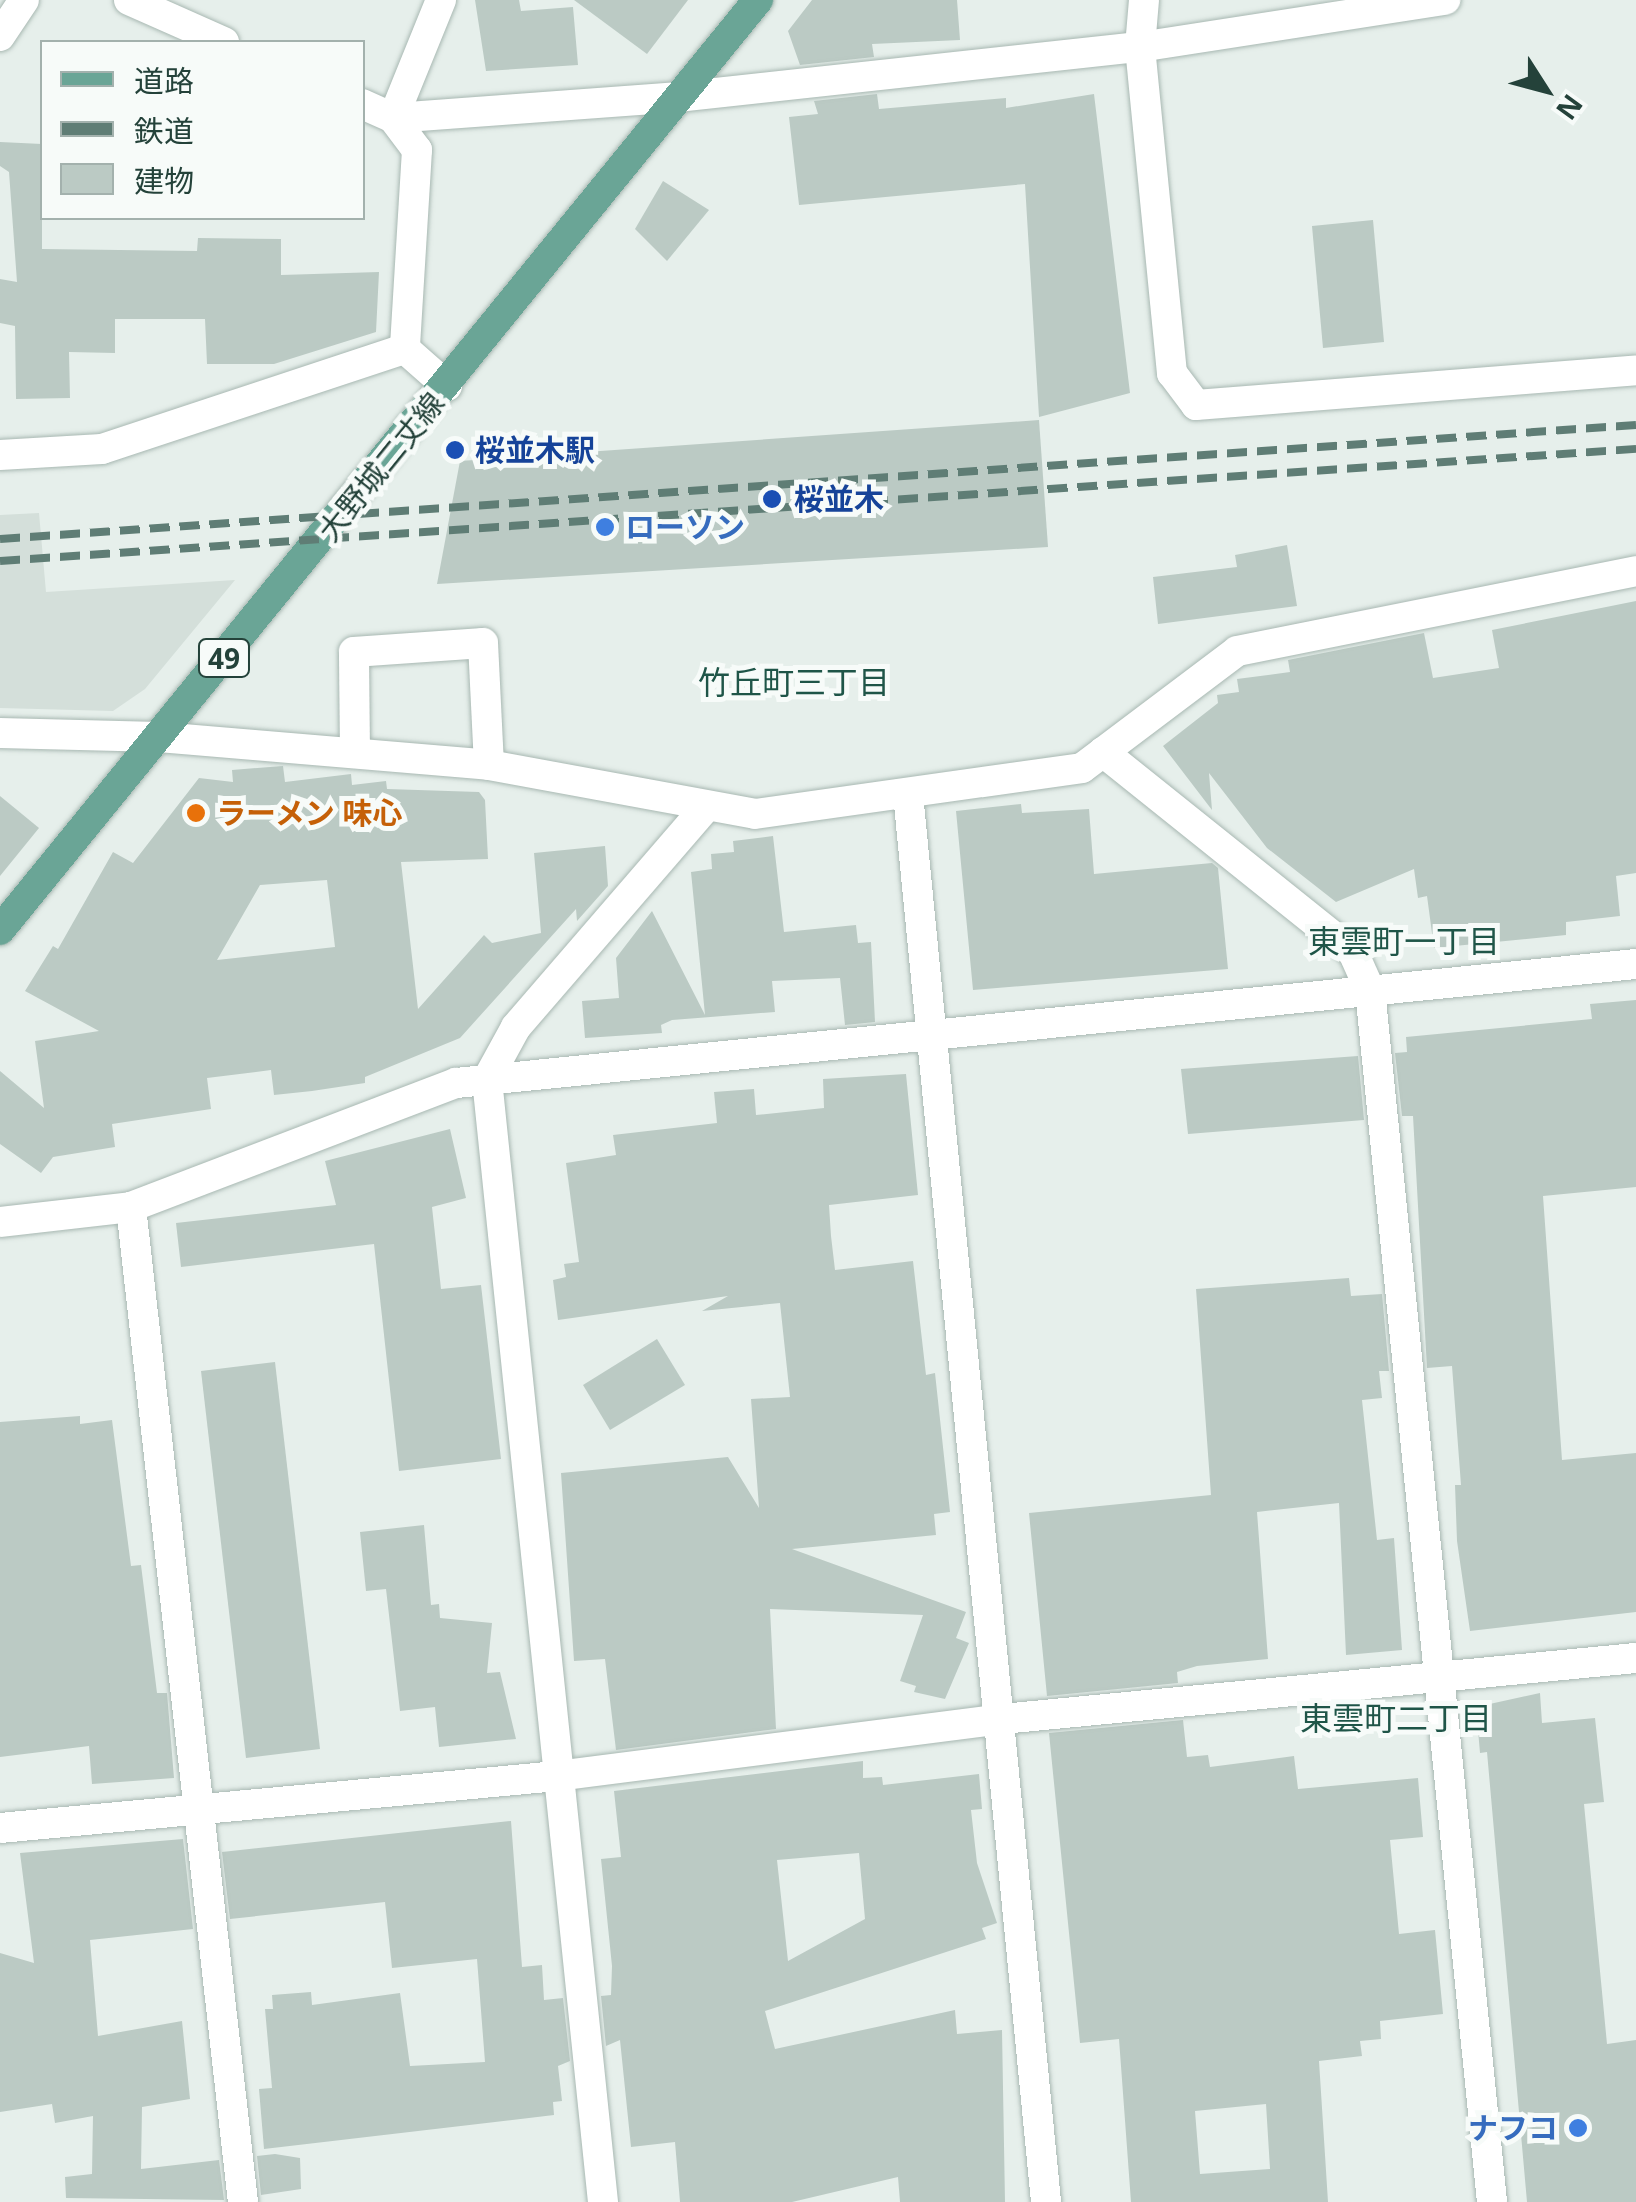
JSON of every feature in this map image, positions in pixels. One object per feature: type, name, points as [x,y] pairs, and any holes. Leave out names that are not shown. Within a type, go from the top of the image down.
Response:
[{"type":"main road","name":"大野城二丈線","points":[[0,930],[758,0]]},
{"type":"street","points":[[0,36],[24,0]]},
{"type":"street","points":[[129,0],[219,40]]},
{"type":"street","points":[[393,118],[442,0]]},
{"type":"street","points":[[1144,0],[1140,46],[1172,374],[1196,404],[1636,370]]},
{"type":"street","points":[[365,105],[393,118],[678,96],[1140,46],[1445,0]]},
{"type":"street","points":[[393,118],[417,150],[404,349]]},
{"type":"street","points":[[404,349],[447,386]]},
{"type":"street","points":[[0,454],[102,450],[404,349]]},
{"type":"street","points":[[0,733],[159,737],[489,765],[755,814],[1082,768],[1237,650],[1636,571]]},
{"type":"street","points":[[355,753],[354,652],[483,643],[489,765]]},
{"type":"street","points":[[1102,752],[1353,952],[1370,990],[1492,2202]]},
{"type":"street","points":[[908,794],[1002,1719],[1046,2202]]},
{"type":"street","points":[[603,2202],[488,1080],[516,1027],[707,806]]},
{"type":"street","points":[[0,1222],[132,1207],[456,1083],[1636,964]]},
{"type":"street","points":[[132,1207],[196,1809],[244,2202]]},
{"type":"street","points":[[0,1828],[557,1776],[1002,1719],[1440,1680],[1636,1658]]},
{"type":"shaded area","points":[[39,513],[46,592],[235,580],[145,689],[113,711],[0,708],[0,515]]},
{"type":"building","points":[[475,0],[519,0],[521,11],[573,7],[578,65],[486,71]]},
{"type":"building","points":[[574,0],[688,0],[647,54]]},
{"type":"building","points":[[812,0],[957,0],[960,40],[872,44],[874,57],[800,65],[788,31]]},
{"type":"building","points":[[877,94],[879,109],[1006,98],[1006,108],[1094,94],[1130,393],[1039,417],[1025,184],[799,205],[789,117],[818,114],[814,101]]},
{"type":"building","points":[[0,142],[40,144],[42,249],[197,251],[198,238],[281,239],[281,275],[379,272],[376,332],[274,364],[207,364],[205,319],[115,319],[115,353],[69,352],[70,398],[16,399],[15,326],[0,323],[0,279],[17,282],[9,172],[0,166]]},
{"type":"building","points":[[663,181],[709,210],[667,261],[635,229]]},
{"type":"building","points":[[1373,220],[1384,342],[1323,348],[1312,226]]},
{"type":"building","name":"桜並木","points":[[1039,420],[1048,547],[437,584],[460,461]]},
{"type":"building","points":[[1287,545],[1297,606],[1158,624],[1153,577],[1237,567],[1235,555]]},
{"type":"building","points":[[1636,601],[1636,873],[1616,876],[1620,916],[1566,922],[1566,935],[1434,948],[1427,896],[1418,898],[1414,869],[1336,902],[1267,848],[1209,773],[1212,810],[1163,746],[1218,703],[1217,695],[1239,692],[1237,679],[1290,672],[1288,660],[1424,633],[1433,678],[1499,668],[1492,630]]},
{"type":"building","points":[[283,766],[285,782],[351,774],[352,785],[386,781],[387,789],[479,792],[485,800],[488,859],[401,862],[418,1009],[484,935],[492,943],[541,933],[534,853],[605,846],[608,886],[577,921],[576,909],[460,1038],[365,1077],[365,1083],[274,1095],[271,1070],[207,1078],[211,1109],[112,1124],[115,1147],[53,1157],[41,1173],[0,1144],[0,1071],[44,1108],[35,1041],[99,1031],[25,991],[53,946],[58,949],[113,852],[133,863],[199,778],[233,782],[232,770]],"holes":[[[327,880],[335,947],[217,960],[260,885]]]},
{"type":"building","points":[[0,796],[39,828],[0,876]]},
{"type":"building","points":[[1021,804],[1022,813],[1089,809],[1094,874],[1212,863],[1218,868],[1228,969],[973,990],[956,811]]},
{"type":"building","points":[[773,836],[784,932],[856,925],[858,943],[871,942],[875,1022],[845,1025],[840,978],[772,981],[775,1012],[672,1020],[661,1025],[662,1033],[585,1038],[582,1001],[619,998],[616,958],[652,911],[705,1015],[691,872],[712,869],[711,854],[734,852],[733,841]]},
{"type":"building","points":[[1636,1000],[1636,1187],[1543,1196],[1562,1460],[1636,1453],[1636,1612],[1470,1631],[1457,1541],[1455,1485],[1461,1485],[1452,1366],[1427,1368],[1413,1116],[1402,1116],[1395,1053],[1407,1052],[1406,1037],[1592,1019],[1590,1004]]},
{"type":"building","points":[[1358,1056],[1364,1120],[1188,1134],[1181,1069]]},
{"type":"building","points":[[906,1074],[918,1195],[829,1205],[831,1236],[835,1270],[913,1261],[926,1375],[935,1373],[950,1512],[934,1514],[936,1535],[792,1549],[966,1612],[956,1638],[969,1643],[945,1699],[914,1692],[916,1686],[900,1681],[923,1615],[770,1609],[776,1729],[616,1750],[605,1659],[574,1661],[561,1473],[728,1457],[759,1508],[751,1399],[790,1397],[780,1303],[702,1311],[728,1296],[558,1320],[553,1280],[566,1277],[564,1264],[579,1262],[566,1163],[616,1155],[613,1135],[717,1123],[714,1092],[754,1089],[756,1115],[824,1108],[823,1079]]},
{"type":"building","points":[[450,1129],[466,1198],[432,1207],[441,1289],[481,1285],[501,1459],[399,1471],[374,1244],[181,1267],[176,1223],[336,1205],[325,1161]]},
{"type":"building","points":[[1349,1278],[1351,1296],[1382,1294],[1389,1371],[1379,1371],[1382,1398],[1362,1400],[1377,1540],[1394,1538],[1402,1650],[1346,1655],[1339,1503],[1257,1512],[1268,1659],[1197,1666],[1177,1672],[1178,1683],[1047,1696],[1029,1513],[1211,1495],[1196,1289]]},
{"type":"building","points":[[657,1339],[685,1385],[610,1430],[583,1385]]},
{"type":"building","points":[[275,1362],[320,1749],[246,1758],[201,1371]]},
{"type":"building","points":[[80,1416],[80,1424],[112,1420],[131,1566],[141,1565],[157,1693],[167,1693],[174,1778],[92,1784],[89,1746],[0,1757],[0,1422]]},
{"type":"building","points":[[424,1525],[431,1605],[439,1604],[440,1618],[492,1623],[487,1673],[500,1672],[516,1739],[439,1747],[435,1707],[400,1711],[386,1589],[366,1591],[360,1532]]},
{"type":"building","points":[[1540,1693],[1542,1723],[1595,1718],[1604,1802],[1584,1804],[1607,2044],[1636,2040],[1636,2202],[1527,2202],[1487,1752],[1480,1753],[1476,1707]]},
{"type":"building","points":[[1183,1720],[1187,1757],[1208,1755],[1210,1767],[1294,1756],[1298,1789],[1418,1778],[1423,1837],[1390,1840],[1399,1934],[1435,1930],[1443,2014],[1380,2021],[1381,2039],[1360,2041],[1362,2056],[1319,2061],[1328,2202],[1131,2202],[1119,2039],[1080,2043],[1049,1733]],"holes":[[[1266,2104],[1270,2169],[1200,2174],[1195,2111]]]},
{"type":"building","points":[[863,1761],[863,1778],[882,1777],[883,1785],[979,1774],[982,1809],[971,1810],[977,1863],[997,1923],[982,1928],[986,1939],[765,2011],[775,2049],[955,2010],[957,2034],[1002,2030],[1005,2202],[900,2202],[898,2177],[792,2202],[680,2202],[675,2142],[631,2147],[620,2040],[606,2046],[601,1996],[611,1995],[612,1966],[601,1859],[621,1857],[614,1791]],"holes":[[[859,1853],[865,1919],[788,1961],[777,1860]]]},
{"type":"building","points":[[511,1821],[522,1967],[542,1965],[544,2000],[563,1998],[570,2061],[558,2066],[562,2101],[553,2102],[554,2115],[264,2149],[259,2089],[272,2088],[265,2009],[273,2009],[272,1995],[311,1992],[312,2005],[400,1993],[410,2066],[485,2062],[477,1959],[392,1968],[385,1902],[230,1919],[222,1852]]},
{"type":"building","points":[[183,1839],[193,1929],[90,1940],[98,2036],[182,2021],[190,2099],[142,2107],[141,2169],[219,2160],[224,2200],[66,2198],[65,2177],[92,2174],[93,2116],[55,2123],[52,2104],[0,2112],[0,1953],[34,1963],[20,1853]]},
{"type":"building","points":[[257,2156],[300,2158],[301,2189],[261,2195]]},
{"type":"railway","points":[[0,539],[1636,425]]},
{"type":"railway","points":[[0,561],[1636,449]]},
{"type":"place","name":"桜並木駅","points":[[455,450]]},
{"type":"place","name":"桜並木","points":[[772,499]]},
{"type":"place","name":"ローソン","points":[[605,527]]},
{"type":"place","name":"ラーメン 味心","points":[[196,813]]},
{"type":"place","name":"ナフコ","points":[[1578,2128]]},
{"type":"district","name":"竹丘町三丁目","points":[[794,682]]},
{"type":"district","name":"東雲町一丁目","points":[[1404,941]]},
{"type":"district","name":"東雲町二丁目","points":[[1396,1718]]}]
